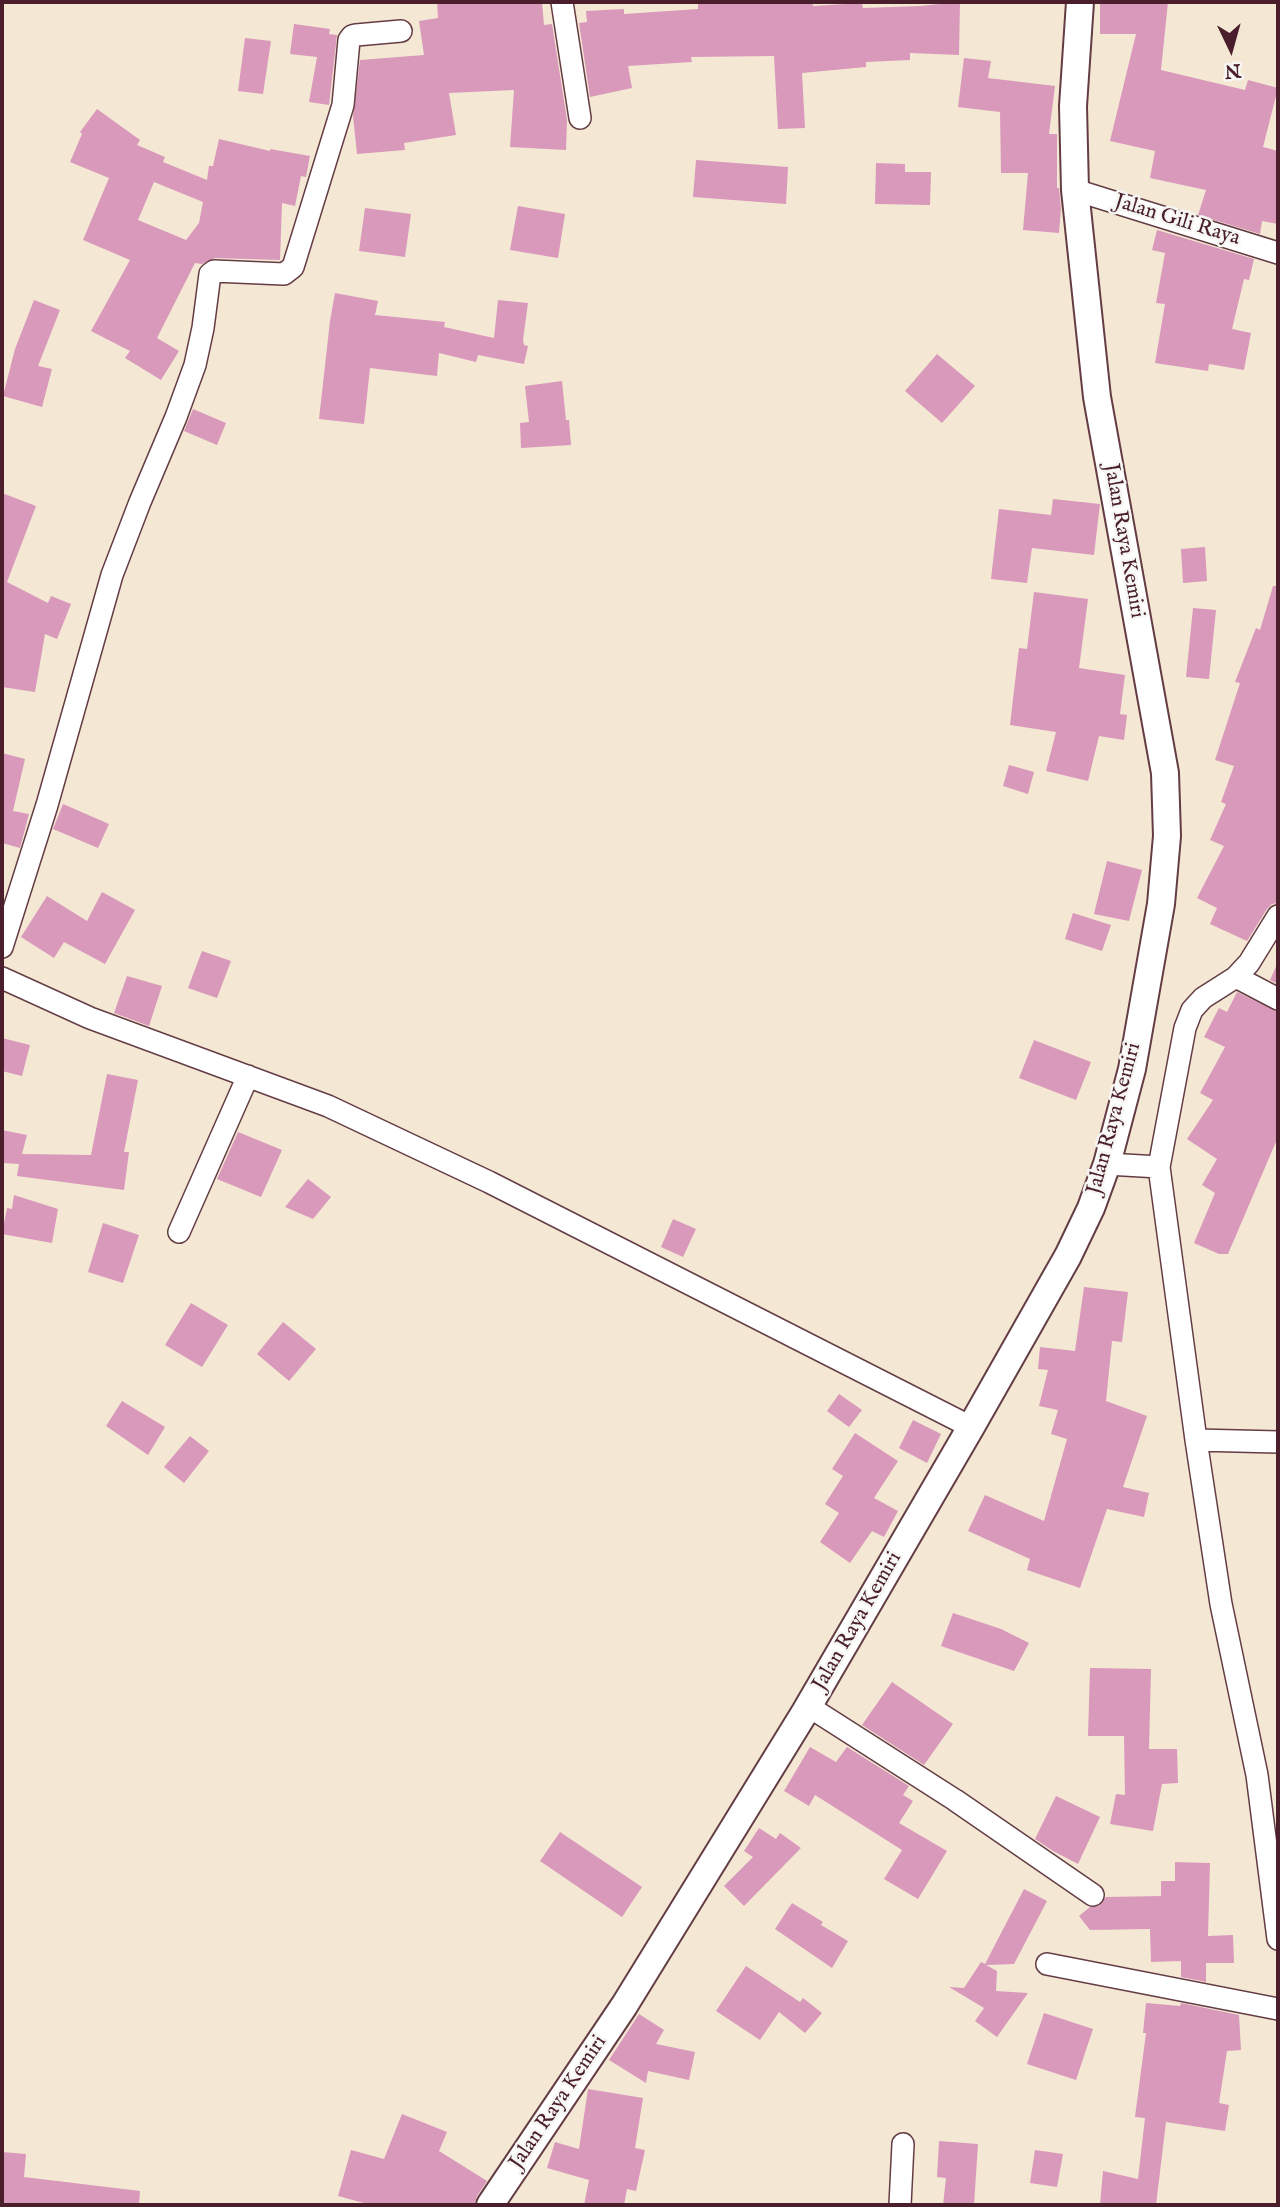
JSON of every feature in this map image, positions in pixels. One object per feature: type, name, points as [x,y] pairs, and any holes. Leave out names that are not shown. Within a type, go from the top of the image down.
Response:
[{"type":"street","points":[[562,2],[580,118]]},
{"type":"street","name":"Jalan Raya Kemiri","points":[[490,2205],[624,2006],[808,1706],[1068,1256],[1091,1208],[1107,1164],[1132,1069],[1161,904],[1167,836],[1165,773],[1097,397],[1075,190],[1073,106],[1080,2]]},
{"type":"street","points":[[2,947],[47,805],[112,575],[195,365],[210,274],[215,271],[284,274],[290,271],[341,113],[349,40],[356,35],[401,31]]},
{"type":"street","name":"Jalan Gili Raya","points":[[1075,190],[1278,253]]},
{"type":"street","points":[[1278,916],[1250,963],[1236,977],[1203,998],[1192,1010],[1148,1166],[1196,1440],[1221,1604],[1268,1775],[1278,1939]]},
{"type":"street","points":[[1236,977],[1278,999]]},
{"type":"street","points":[[2,978],[90,1018],[328,1106],[489,1182],[971,1427]]},
{"type":"street","points":[[178,1231],[247,1076]]},
{"type":"street","points":[[1107,1164],[1148,1166]]},
{"type":"street","points":[[1196,1440],[1278,1443]]},
{"type":"street","points":[[808,1706],[956,1800],[1093,1895]]},
{"type":"street","points":[[1046,1964],[1278,2009]]},
{"type":"street","points":[[900,2205],[903,2144]]},
{"type":"building","points":[[437,2],[542,2],[544,25],[552,24],[567,120],[566,150],[510,147],[514,90],[449,93],[456,135],[404,143],[405,150],[357,154],[353,116],[360,60],[424,55],[419,21],[438,18]]},
{"type":"building","points":[[698,2],[813,2],[813,6],[862,3],[863,8],[960,2],[959,55],[910,53],[910,60],[866,62],[866,67],[802,73],[805,128],[778,129],[774,56],[691,57],[692,62],[628,66],[632,88],[590,97],[579,23],[587,22],[586,11],[624,9],[624,14],[698,9]]},
{"type":"building","points":[[1100,2],[1168,2],[1161,70],[1245,90],[1248,80],[1278,88],[1263,147],[1278,151],[1278,224],[1262,221],[1260,234],[1198,215],[1206,190],[1150,178],[1155,151],[1110,141],[1136,34],[1100,34]]},
{"type":"building","points":[[294,24],[330,29],[329,34],[337,35],[329,105],[309,102],[317,57],[290,54]]},
{"type":"building","points":[[245,38],[271,41],[263,94],[238,91]]},
{"type":"building","points":[[964,58],[991,61],[988,78],[1055,86],[1049,134],[1057,134],[1057,188],[1061,209],[1059,233],[1023,230],[1028,173],[1001,173],[1000,112],[958,107]]},
{"type":"building","points":[[97,109],[140,140],[137,145],[165,157],[163,162],[207,180],[219,139],[270,151],[310,156],[306,177],[301,176],[295,206],[282,203],[280,260],[215,258],[202,264],[195,263],[157,338],[179,351],[161,380],[125,358],[130,351],[91,331],[130,260],[83,240],[109,178],[70,162],[82,134],[80,132]],"holes":[[[154,182],[203,202],[199,223],[186,240],[138,220]]]},
{"type":"building","points":[[696,160],[788,167],[786,204],[693,197]]},
{"type":"building","points":[[876,163],[905,164],[905,172],[931,172],[930,205],[875,204]]},
{"type":"building","points":[[518,206],[565,214],[558,258],[510,250]]},
{"type":"building","points":[[365,208],[411,214],[405,257],[359,251]]},
{"type":"building","points":[[1157,230],[1254,259],[1249,280],[1244,279],[1232,329],[1251,333],[1244,370],[1209,364],[1208,371],[1155,363],[1165,304],[1156,303],[1165,253],[1152,250]]},
{"type":"building","points":[[335,293],[378,301],[375,315],[445,322],[444,327],[494,338],[498,300],[528,303],[523,340],[524,345],[528,346],[524,364],[478,355],[476,362],[439,353],[437,376],[370,368],[364,424],[319,419]]},
{"type":"building","points":[[34,300],[60,310],[38,366],[52,369],[42,407],[3,396],[15,349]]},
{"type":"building","points":[[937,354],[975,386],[942,423],[905,391]]},
{"type":"building","points":[[562,381],[571,445],[521,448],[520,423],[529,422],[525,386]]},
{"type":"building","points":[[193,409],[226,423],[217,445],[184,431]]},
{"type":"building","points":[[2,493],[36,506],[7,582],[48,603],[51,596],[71,604],[57,639],[45,634],[35,692],[2,687]]},
{"type":"building","points":[[1053,499],[1100,504],[1094,555],[1032,548],[1027,583],[991,579],[999,509],[1051,515]]},
{"type":"building","points":[[1205,547],[1207,581],[1183,583],[1181,549]]},
{"type":"building","points":[[1273,586],[1278,586],[1278,903],[1267,909],[1247,941],[1210,924],[1217,908],[1197,898],[1224,846],[1210,840],[1226,804],[1221,802],[1234,766],[1215,760],[1240,683],[1235,682],[1256,628],[1260,630]]},
{"type":"building","points":[[1034,592],[1088,599],[1079,668],[1125,675],[1120,714],[1127,715],[1124,740],[1099,736],[1088,781],[1046,771],[1056,732],[1010,725],[1019,648],[1027,649]]},
{"type":"building","points":[[1193,608],[1216,610],[1209,679],[1186,677]]},
{"type":"building","points":[[2,753],[25,759],[13,811],[29,814],[20,848],[2,843]]},
{"type":"building","points":[[1009,765],[1034,772],[1028,794],[1003,786]]},
{"type":"building","points":[[63,804],[109,824],[98,848],[53,829]]},
{"type":"building","points":[[1107,861],[1142,870],[1129,921],[1094,914]]},
{"type":"building","points":[[102,892],[135,910],[105,964],[64,942],[54,958],[21,937],[47,896],[87,921]]},
{"type":"building","points":[[1073,913],[1111,925],[1102,951],[1065,939]]},
{"type":"building","points":[[202,951],[231,961],[217,998],[188,988]]},
{"type":"building","points":[[1278,962],[1278,984],[1270,980]]},
{"type":"building","points":[[127,976],[162,986],[149,1026],[114,1013]]},
{"type":"building","points":[[1237,992],[1278,1012],[1278,1137],[1228,1254],[1219,1254],[1194,1243],[1215,1193],[1202,1185],[1217,1159],[1187,1139],[1213,1100],[1200,1093],[1225,1047],[1204,1037],[1219,1008],[1227,1012]]},
{"type":"building","points":[[2,1038],[30,1045],[22,1076],[2,1071]]},
{"type":"building","points":[[1034,1040],[1091,1062],[1076,1100],[1019,1078]]},
{"type":"building","points":[[107,1074],[138,1080],[124,1152],[129,1152],[124,1190],[17,1176],[19,1164],[2,1163],[2,1130],[27,1135],[22,1154],[91,1155]]},
{"type":"building","points":[[238,1132],[282,1150],[261,1197],[217,1179]]},
{"type":"building","points":[[308,1179],[331,1197],[313,1219],[285,1207]]},
{"type":"building","points":[[14,1195],[58,1209],[52,1243],[2,1234],[7,1208],[12,1209]]},
{"type":"building","points":[[673,1219],[696,1229],[683,1257],[661,1247]]},
{"type":"building","points":[[103,1223],[139,1235],[123,1283],[88,1272]]},
{"type":"building","points":[[1084,1287],[1128,1292],[1122,1342],[1112,1341],[1106,1401],[1147,1416],[1123,1487],[1149,1493],[1144,1517],[1107,1509],[1080,1588],[1027,1570],[1030,1559],[968,1531],[985,1495],[1044,1521],[1067,1439],[1051,1434],[1058,1410],[1039,1406],[1048,1370],[1038,1369],[1040,1347],[1075,1351]]},
{"type":"building","points":[[191,1303],[228,1325],[202,1367],[165,1345]]},
{"type":"building","points":[[283,1322],[316,1349],[289,1381],[257,1354]]},
{"type":"building","points":[[839,1394],[862,1410],[849,1427],[827,1411]]},
{"type":"building","points":[[122,1401],[165,1427],[148,1455],[106,1426]]},
{"type":"building","points":[[913,1420],[941,1434],[927,1463],[899,1448]]},
{"type":"building","points":[[855,1433],[898,1461],[874,1498],[898,1511],[884,1537],[872,1531],[850,1563],[820,1542],[839,1513],[825,1504],[843,1476],[832,1469]]},
{"type":"building","points":[[190,1436],[209,1451],[184,1483],[164,1467]]},
{"type":"building","points":[[953,1613],[1001,1629],[1029,1643],[1014,1671],[941,1646]]},
{"type":"building","points":[[1090,1668],[1151,1669],[1149,1749],[1177,1749],[1178,1783],[1162,1784],[1153,1831],[1110,1824],[1116,1794],[1125,1795],[1124,1736],[1088,1736]]},
{"type":"building","points":[[892,1682],[953,1724],[924,1765],[862,1725]]},
{"type":"building","points":[[810,1747],[836,1762],[847,1747],[909,1786],[903,1795],[913,1801],[899,1823],[947,1851],[918,1899],[884,1879],[902,1850],[815,1795],[809,1806],[784,1791]]},
{"type":"building","points":[[1056,1796],[1100,1817],[1078,1864],[1035,1839]]},
{"type":"building","points":[[759,1828],[776,1839],[780,1833],[801,1848],[744,1906],[724,1886],[753,1857],[744,1851]]},
{"type":"building","points":[[560,1832],[642,1887],[622,1917],[540,1861]]},
{"type":"building","points":[[1175,1862],[1210,1863],[1208,1936],[1233,1935],[1234,1963],[1206,1963],[1206,1982],[1181,1977],[1181,1961],[1151,1962],[1150,1929],[1090,1930],[1079,1916],[1090,1907],[1099,1906],[1106,1897],[1161,1896],[1161,1881],[1175,1881]]},
{"type":"building","points":[[1024,1889],[1047,1901],[1014,1964],[986,1965],[997,1971],[996,1991],[1028,1993],[997,2037],[975,2021],[984,2008],[949,1987],[964,1988],[981,1962],[985,1964]]},
{"type":"building","points":[[792,1903],[848,1941],[832,1968],[775,1929]]},
{"type":"building","points":[[746,1966],[800,2002],[803,1998],[822,2013],[805,2033],[779,2012],[760,2040],[716,2011]]},
{"type":"building","points":[[1146,2003],[1180,2006],[1181,2003],[1239,2015],[1241,2050],[1227,2051],[1219,2103],[1229,2105],[1225,2131],[1166,2122],[1156,2205],[1100,2205],[1103,2171],[1138,2179],[1145,2118],[1135,2117],[1146,2033],[1143,2033]]},
{"type":"building","points":[[1044,2013],[1093,2029],[1076,2080],[1027,2064]]},
{"type":"building","points":[[639,2014],[664,2030],[656,2044],[695,2052],[689,2080],[648,2071],[646,2083],[609,2060]]},
{"type":"building","points":[[588,2089],[643,2098],[635,2148],[645,2150],[636,2191],[627,2189],[624,2205],[584,2205],[589,2180],[547,2168],[555,2142],[579,2149]]},
{"type":"building","points":[[402,2114],[447,2132],[439,2151],[487,2181],[474,2205],[371,2205],[338,2196],[351,2150],[384,2159]]},
{"type":"building","points":[[939,2141],[978,2144],[974,2205],[943,2205],[946,2178],[937,2177]]},
{"type":"building","points":[[1035,2150],[1063,2154],[1057,2187],[1030,2183]]},
{"type":"building","points":[[2,2152],[26,2154],[24,2177],[140,2191],[139,2205],[2,2205]]}]
